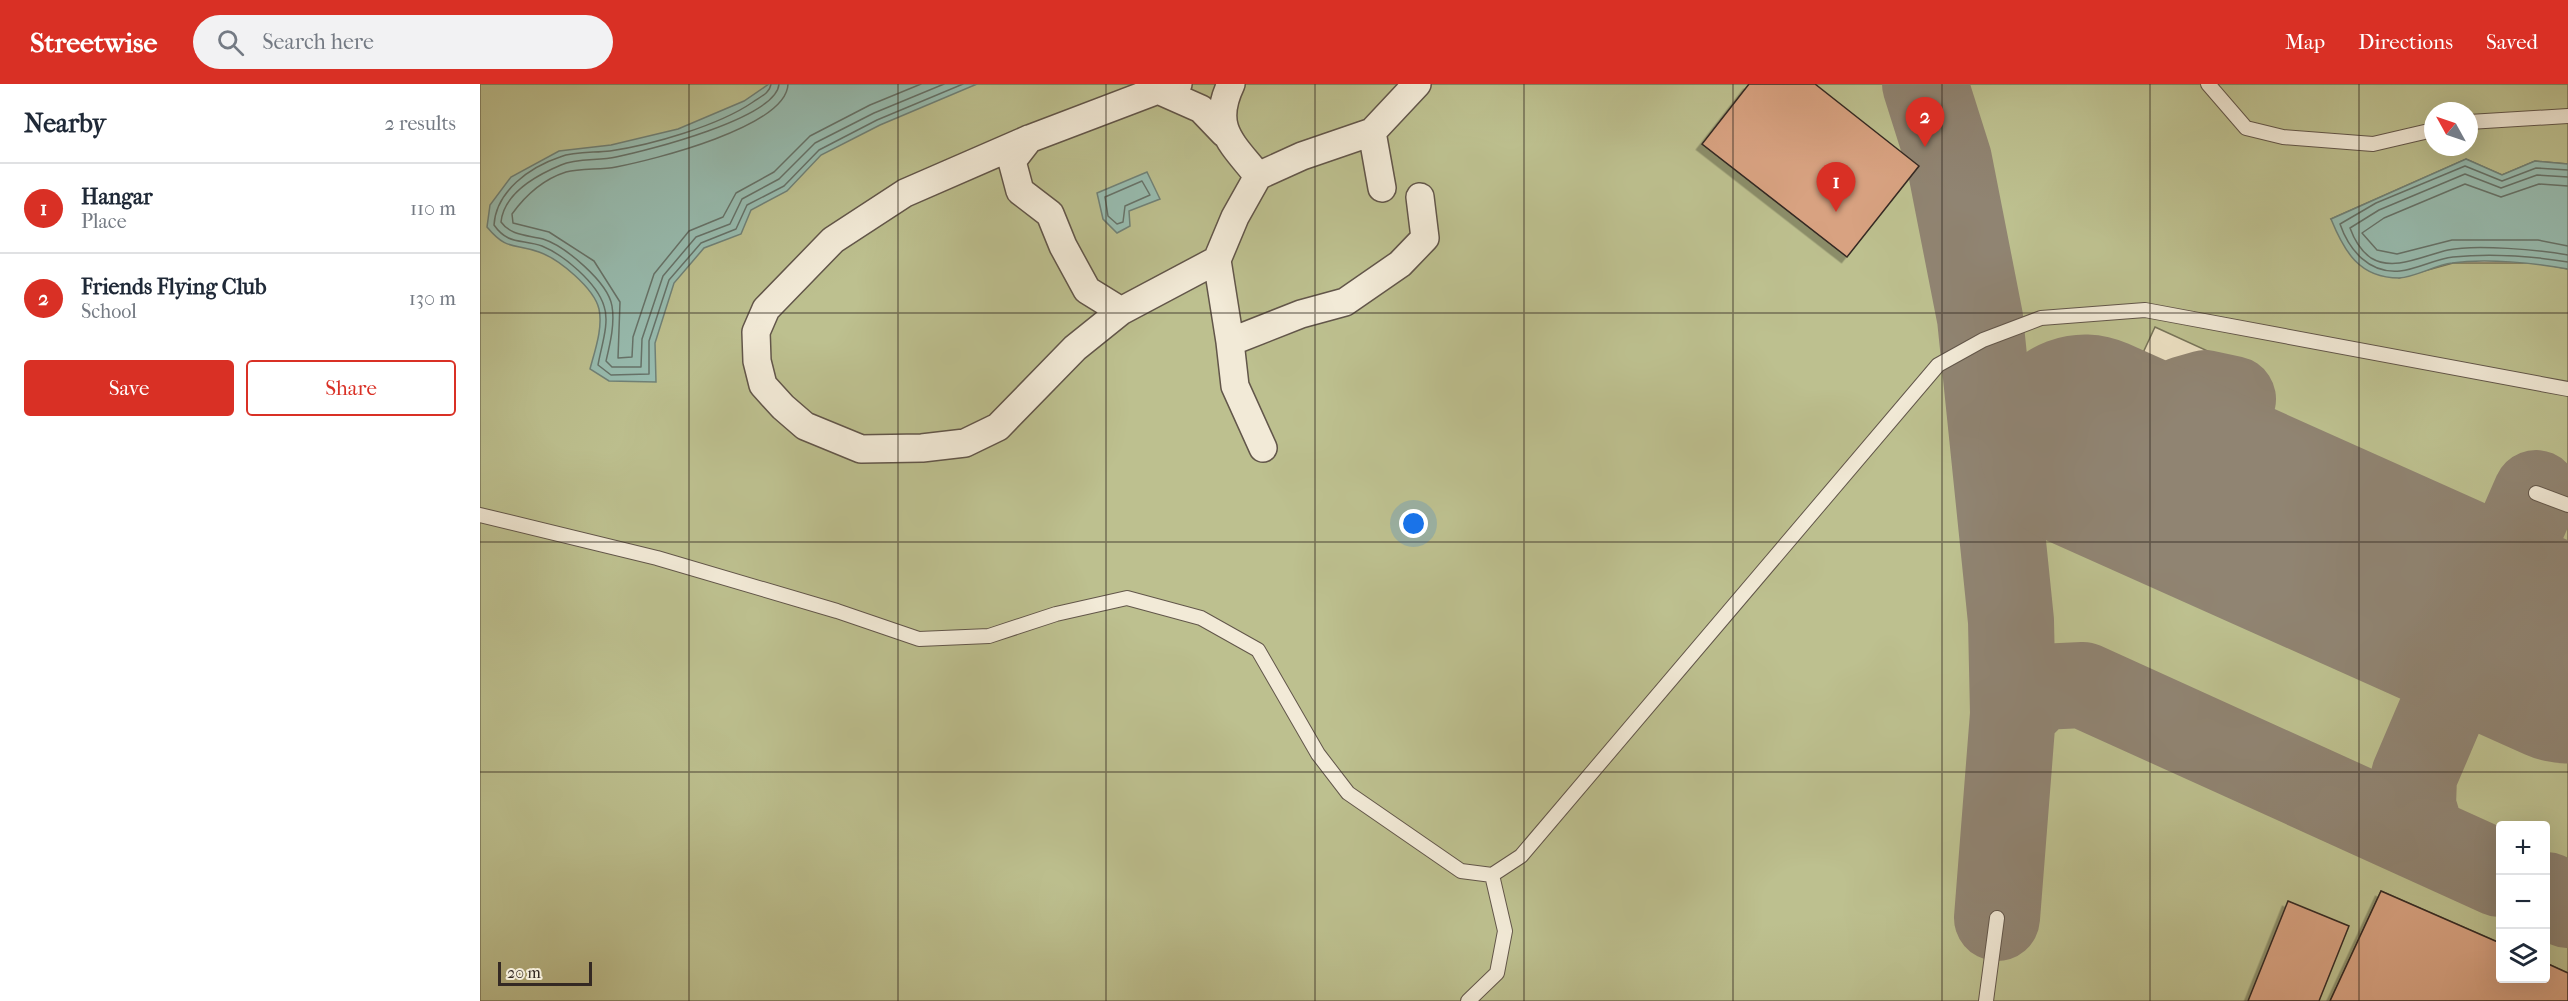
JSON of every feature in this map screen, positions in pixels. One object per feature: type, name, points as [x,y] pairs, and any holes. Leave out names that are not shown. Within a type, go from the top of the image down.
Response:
[{"type":"street","points":[[1224,133],[1221,104],[1231,84]]},
{"type":"street","points":[[1263,448],[1235,386],[1217,260],[1235,217],[1258,176],[1302,156],[1372,132],[1417,84]]},
{"type":"street","points":[[1217,260],[1121,311],[1075,348],[998,427],[965,443],[922,448],[861,449],[806,426],[763,385],[757,361],[756,332],[766,309],[833,240],[905,193],[1029,139],[1168,87],[1201,109],[1224,133],[1258,176]]},
{"type":"street","points":[[1372,132],[1382,188]]},
{"type":"street","points":[[1029,139],[1012,161],[1020,191],[1050,214],[1063,246],[1087,290],[1121,311]]},
{"type":"street","points":[[1230,342],[1301,314],[1345,302],[1400,264],[1425,238],[1420,198]]},
{"type":"lane","points":[[2208,84],[2246,128],[2283,137],[2373,144],[2424,132]]},
{"type":"lane","points":[[2478,121],[2568,116]]},
{"type":"lane","points":[[480,515],[657,558],[837,611],[919,639],[989,636],[1056,614],[1127,598],[1201,618],[1258,651],[1318,753],[1348,793],[1461,872],[1492,875],[1521,856],[1938,365],[1983,340],[2041,318],[2145,310],[2568,389]]},
{"type":"lane","points":[[2536,493],[2568,505]]},
{"type":"lane","points":[[1468,1001],[1497,974],[1505,932],[1492,875]]},
{"type":"lane","points":[[1986,1001],[1997,918]]},
{"type":"green space","points":[[480,84],[2568,84],[2568,164],[2535,161],[2502,175],[2466,159],[2331,219],[2399,278],[2453,263],[2537,263],[2568,269],[2568,601],[2528,583],[2532,550],[2557,495],[2521,480],[2496,536],[2465,554],[2100,392],[2059,486],[2568,712],[2568,973],[2550,965],[2550,821],[2496,821],[2496,941],[2381,891],[2330,1001],[480,1001]],"holes":[[[2155,327],[2256,373],[2224,445],[2122,398]]]},
{"type":"water","points":[[769,84],[977,84],[880,125],[821,155],[787,191],[751,210],[741,234],[704,248],[674,283],[655,343],[656,382],[609,381],[590,369],[598,339],[600,316],[596,301],[590,292],[575,275],[556,261],[539,252],[505,243],[494,235],[487,227],[490,205],[511,177],[559,151],[611,145],[678,129],[744,101]]},
{"type":"water","points":[[2466,159],[2502,175],[2535,161],[2568,164],[2568,269],[2480,261],[2446,264],[2412,276],[2385,277],[2363,268],[2348,252],[2331,219]]},
{"type":"water","points":[[1147,172],[1160,199],[1129,211],[1130,226],[1117,233],[1103,219],[1097,193]]},
{"type":"building","points":[[1749,84],[1815,84],[1919,166],[1847,257],[1702,144]]},
{"type":"building","points":[[2381,891],[2496,941],[2496,983],[2550,983],[2550,965],[2568,973],[2568,1001],[2330,1001]]},
{"type":"building","points":[[2288,901],[2349,926],[2319,1001],[2248,1001]]},
{"type":"taxiway","points":[[1925,84],[1949,160],[1980,318],[2011,621],[2013,714]]},
{"type":"taxiway","points":[[2169,439],[2184,399],[2205,393],[2233,399]]},
{"type":"taxiway","points":[[2108,452],[2147,449],[2169,439],[2175,465],[2197,492]]},
{"type":"taxiway","points":[[2502,571],[2503,606],[2518,635],[2486,647],[2460,668],[2461,630],[2445,602],[2476,594],[2502,571],[2536,493]]},
{"type":"taxiway","points":[[2423,839],[2413,806],[2414,776],[2460,668]]},
{"type":"taxiway","points":[[1997,918],[2013,714],[2040,687],[2083,685],[2496,872]]},
{"type":"taxiway","points":[[2550,897],[2568,905]]},
{"type":"runway","points":[[2085,441],[2568,657]]},
{"type":"place","name":"Friends Flying Club","points":[[1925,147]]},
{"type":"place","name":"Hangar","points":[[1836,212]]}]
